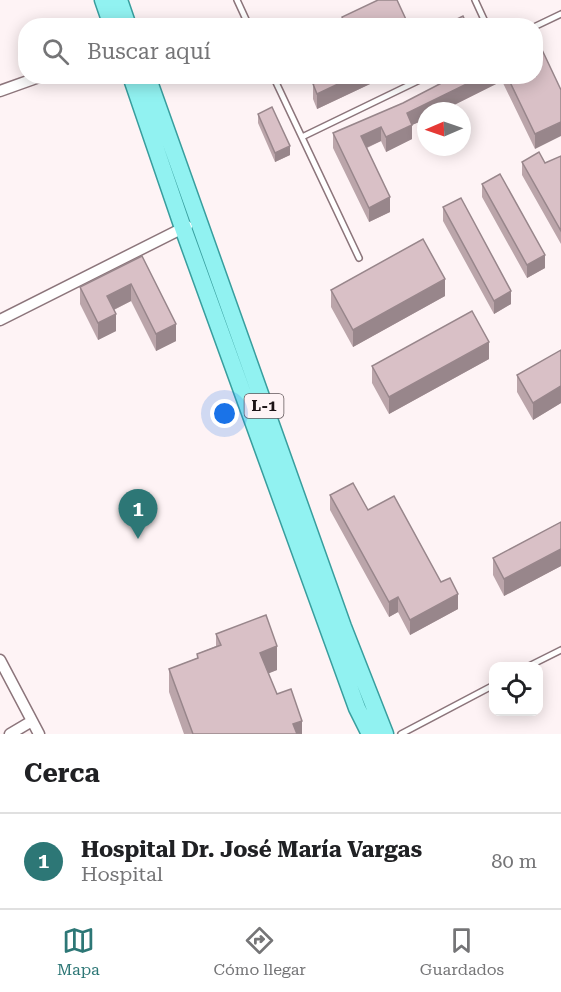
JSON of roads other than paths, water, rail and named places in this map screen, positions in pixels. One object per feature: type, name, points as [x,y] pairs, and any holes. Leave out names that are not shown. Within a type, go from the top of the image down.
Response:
[{"type":"main road","points":[[103,0],[109,18]]},
{"type":"main road","points":[[119,0],[125,18]]},
{"type":"main road","name":"L-1","points":[[134,84],[191,224],[385,734]]},
{"type":"main road","name":"L-1","points":[[149,84],[191,224],[357,708],[370,734]]},
{"type":"street","points":[[0,91],[20,84]]},
{"type":"street","points":[[0,320],[191,224]]},
{"type":"street","points":[[0,660],[39,734]]},
{"type":"street","points":[[10,734],[32,721]]},
{"type":"lane","points":[[237,0],[245,18]]},
{"type":"lane","points":[[475,0],[483,18]]},
{"type":"lane","points":[[543,23],[561,14]]},
{"type":"lane","points":[[277,84],[359,258]]},
{"type":"lane","points":[[302,137],[412,84]]},
{"type":"lane","points":[[537,662],[561,650]]},
{"type":"lane","points":[[401,734],[489,688]]},
{"type":"place","name":"Hospital Dr. José María Vargas","points":[[138,539]]}]
